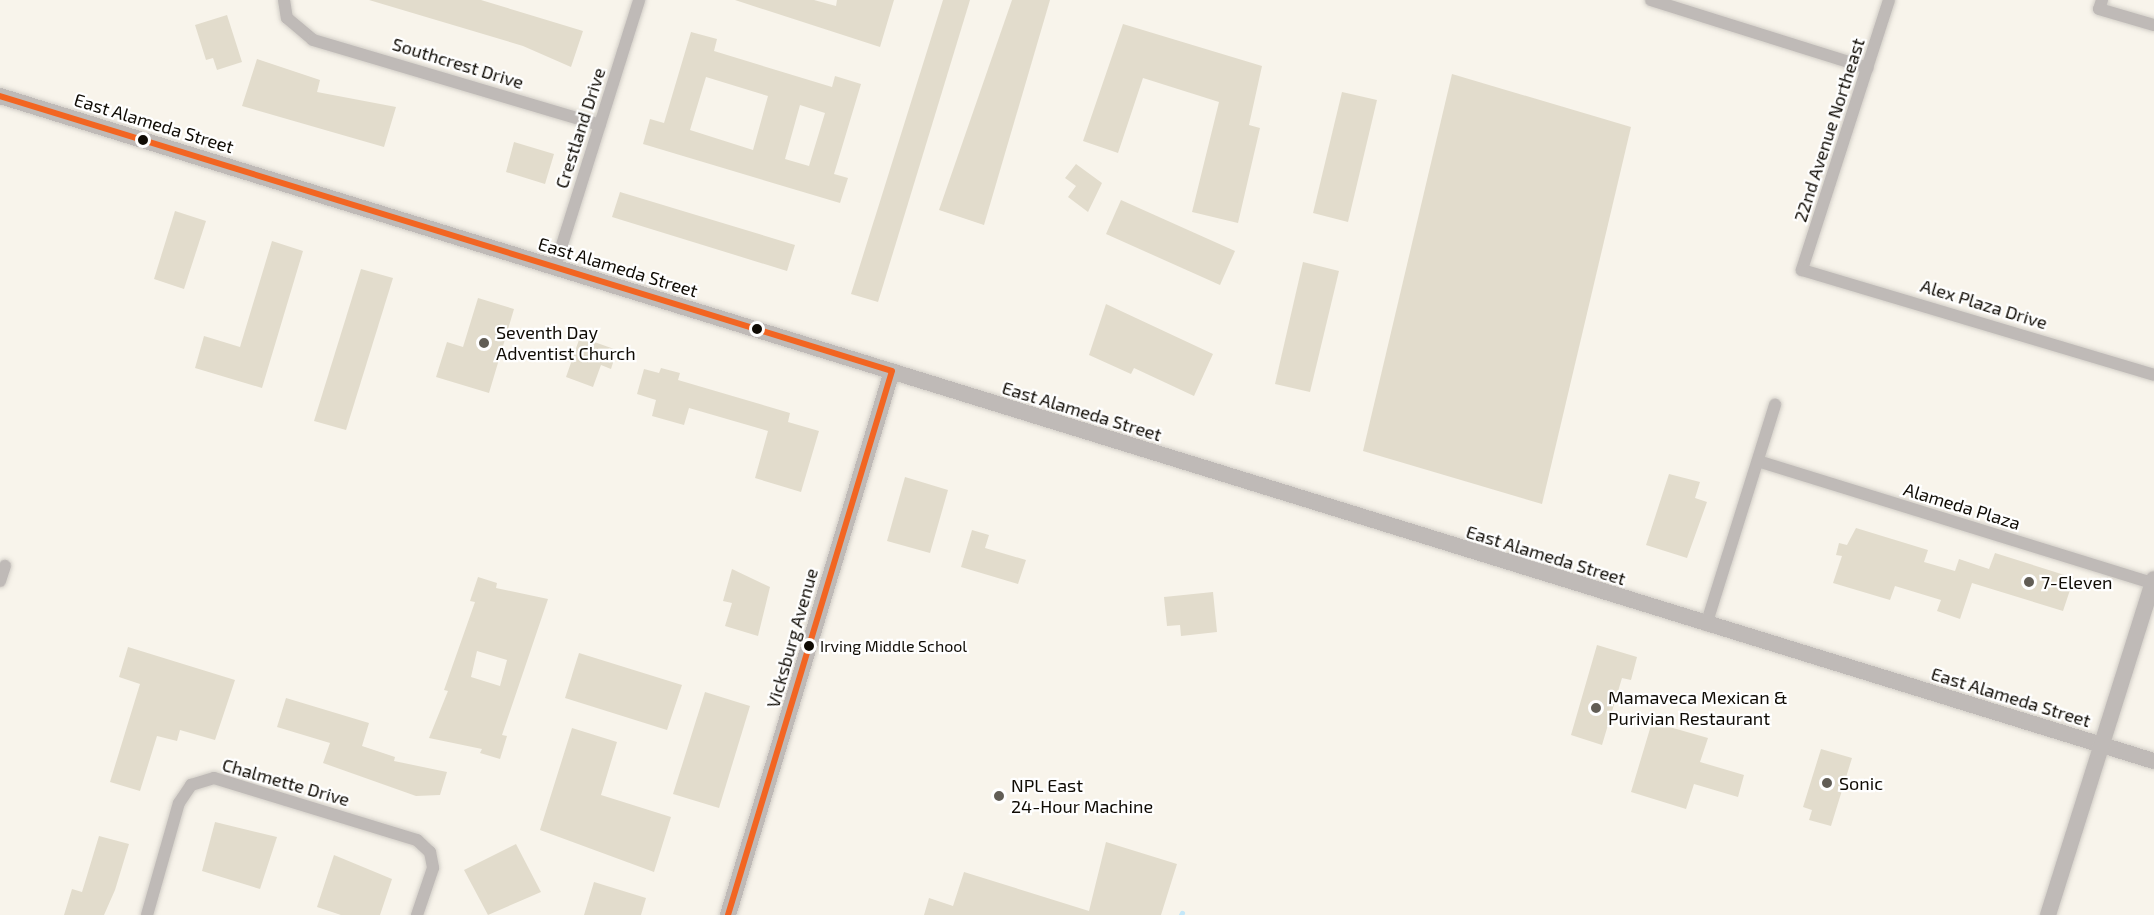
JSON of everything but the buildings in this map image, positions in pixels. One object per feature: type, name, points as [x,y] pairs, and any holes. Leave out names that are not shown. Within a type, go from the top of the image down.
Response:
[{"type":"street","name":"Southcrest Drive","points":[[284,0],[287,18],[305,36],[600,125]]},
{"type":"street","name":"Crestland Drive","points":[[555,267],[639,0]]},
{"type":"street","points":[[1652,0],[1868,68]]},
{"type":"street","name":"22nd Avenue Northeast","points":[[1802,270],[1889,0]]},
{"type":"street","points":[[2100,4],[2154,25]]},
{"type":"street","name":"East Alameda Street","points":[[0,96],[1706,625],[2154,761]]},
{"type":"street","name":"Alex Plaza Drive","points":[[1802,270],[2154,375]]},
{"type":"street","name":"Vicksburg Avenue","points":[[728,915],[892,371]]},
{"type":"street","points":[[1706,625],[1761,462],[1775,405]]},
{"type":"street","name":"Alameda Plaza","points":[[1761,462],[2153,581]]},
{"type":"street","points":[[0,581],[5,566]]},
{"type":"street","points":[[2048,915],[2153,581]]},
{"type":"street","name":"Chalmette Drive","points":[[147,915],[179,803],[191,785],[205,778],[223,778],[397,831],[430,852],[433,868],[417,915]]},
{"type":"transit line","points":[[0,96],[892,371],[728,915]]},
{"type":"place","name":"Seventh Day Adventist Church","points":[[484,343]]},
{"type":"place","name":"7-Eleven","points":[[2029,582]]},
{"type":"place","name":"Irving Middle School","points":[[809,646]]},
{"type":"place","name":"Mamaveca Mexican & Purivian Restaurant","points":[[1596,708]]},
{"type":"place","name":"Sonic","points":[[1827,783]]},
{"type":"place","name":"NPL East 24-Hour Machine","points":[[999,796]]}]
